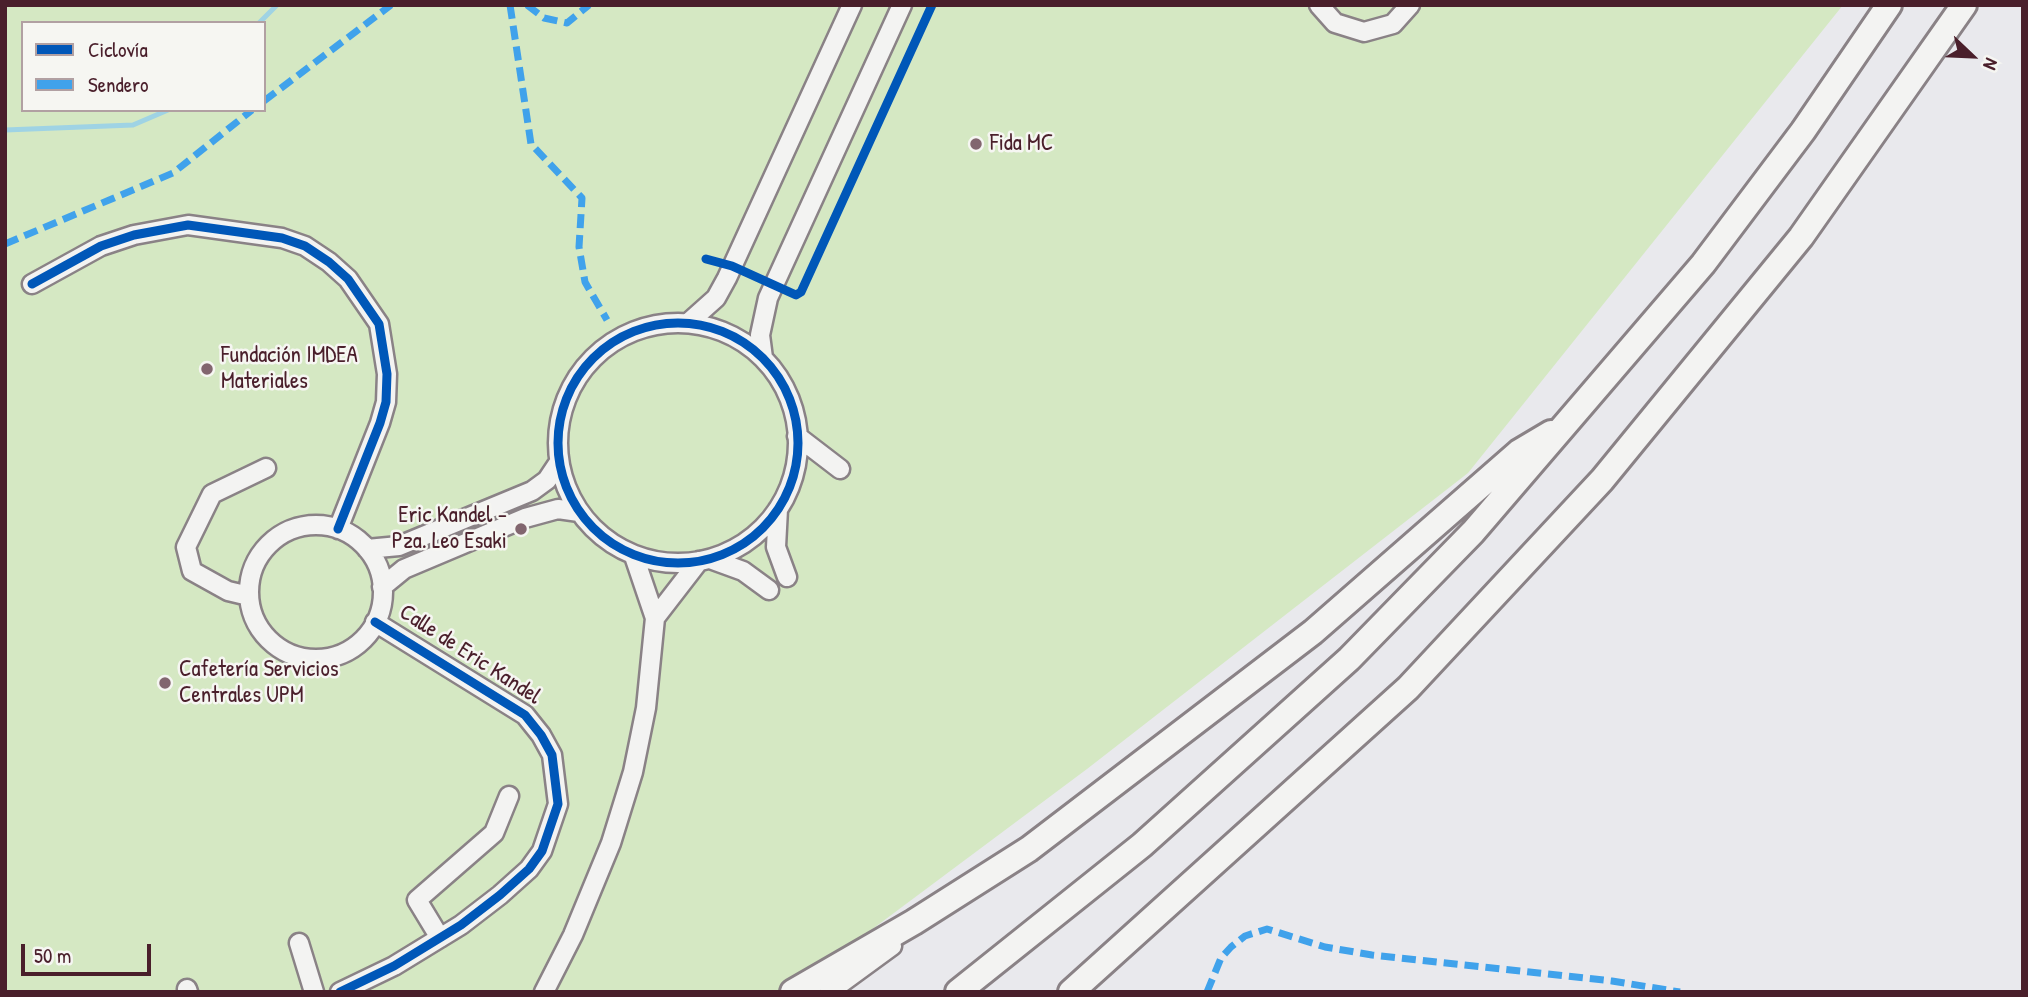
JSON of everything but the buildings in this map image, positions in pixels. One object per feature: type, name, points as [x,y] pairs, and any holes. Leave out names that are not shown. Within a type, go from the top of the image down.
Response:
[{"type":"highway","points":[[958,992],[1142,845],[1349,659],[1473,532],[1703,264],[1803,131],[1889,5]]},
{"type":"highway","points":[[1071,992],[1103,960],[1408,688],[1602,480],[1801,237],[1964,5]]},
{"type":"highway","points":[[793,992],[902,929],[1029,849],[1313,632],[1519,452],[1571,421]]},
{"type":"highway","points":[[1058,992],[1103,960]]},
{"type":"street","points":[[688,323],[716,298],[727,278],[852,5]]},
{"type":"street","points":[[763,358],[760,335],[768,298],[902,5]]},
{"type":"street","points":[[1319,5],[1335,23],[1363,32],[1393,24],[1410,5]]},
{"type":"street","points":[[32,284],[101,246],[134,234],[188,225],[282,238],[305,246],[329,262],[348,279],[379,324],[387,374],[386,402],[380,424],[338,529]]},
{"type":"street","points":[[769,590],[743,571],[704,560],[666,562],[634,556],[606,539],[579,512],[566,487],[559,462],[558,441],[563,410],[574,383],[596,355],[634,331],[656,325],[688,323],[725,332],[763,358],[788,395],[797,436],[795,469],[778,509],[776,547],[787,577]]},
{"type":"street","points":[[797,436],[839,469]]},
{"type":"street","points":[[367,550],[399,546],[532,491],[547,480],[559,462]]},
{"type":"street","points":[[249,596],[228,592],[192,571],[186,547],[212,494],[266,468]]},
{"type":"street","name":"Calle de Eric Kandel","points":[[382,587],[404,569],[525,518],[558,509],[579,512]]},
{"type":"street","points":[[655,618],[704,560],[747,540],[778,509]]},
{"type":"street","points":[[309,526],[338,529],[357,539],[367,550],[378,569],[382,601],[375,622],[364,638],[340,654],[319,659],[299,657],[282,650],[262,632],[249,596],[257,560],[278,537],[309,526]]},
{"type":"street","points":[[544,992],[594,888],[633,772],[646,708],[655,618],[634,556]]},
{"type":"street","name":"Calle de Eric Kandel","points":[[341,992],[394,966],[440,938],[510,886],[529,869],[542,851],[558,804],[554,766],[541,735],[525,715],[375,622]]},
{"type":"street","points":[[440,938],[416,900],[494,833],[509,796]]},
{"type":"street","points":[[829,992],[1029,849]]},
{"type":"street","points":[[299,943],[314,992]]},
{"type":"green space","points":[[5,5],[1843,5],[1468,473],[1087,769],[788,992],[5,992]]},
{"type":"waterway","points":[[261,21],[277,5]]},
{"type":"waterway","points":[[5,130],[133,125],[163,112]]},
{"type":"marked path","points":[[266,99],[391,5]]},
{"type":"marked path","points":[[510,5],[531,144],[582,198],[579,247],[585,282],[607,320]]},
{"type":"marked path","points":[[527,5],[544,18],[567,23],[589,5]]},
{"type":"marked path","points":[[5,244],[173,173],[249,112]]},
{"type":"marked path","points":[[1207,992],[1221,958],[1231,947],[1245,936],[1267,929],[1325,947],[1372,955],[1612,981],[1680,992]]},
{"type":"cycle path","points":[[706,259],[732,266],[796,295],[801,292],[932,5]]},
{"type":"cycle path","points":[[32,284],[101,246],[134,235],[188,225],[282,238],[305,246],[329,262],[348,279],[379,324],[387,374],[386,402],[380,423],[338,529]]},
{"type":"cycle path","points":[[678,323],[701,325],[724,332],[745,343],[763,358],[778,376],[789,397],[796,420],[798,443],[796,466],[789,489],[778,510],[763,528],[745,543],[724,554],[701,561],[678,563],[655,561],[632,554],[611,543],[593,528],[578,510],[567,489],[560,466],[558,443],[560,420],[567,397],[578,376],[593,358],[611,343],[632,332],[655,325],[678,323]]},
{"type":"cycle path","points":[[340,992],[394,966],[461,925],[500,895],[529,869],[542,851],[558,804],[552,755],[525,715],[375,622]]},
{"type":"place","name":"Fida MC","points":[[976,144]]},
{"type":"place","name":"Fundación IMDEA Materiales","points":[[207,369]]},
{"type":"place","name":"Eric Kandel - Pza. Leo Esaki","points":[[521,529]]},
{"type":"place","name":"Cafetería Servicios Centrales UPM","points":[[165,683]]}]
